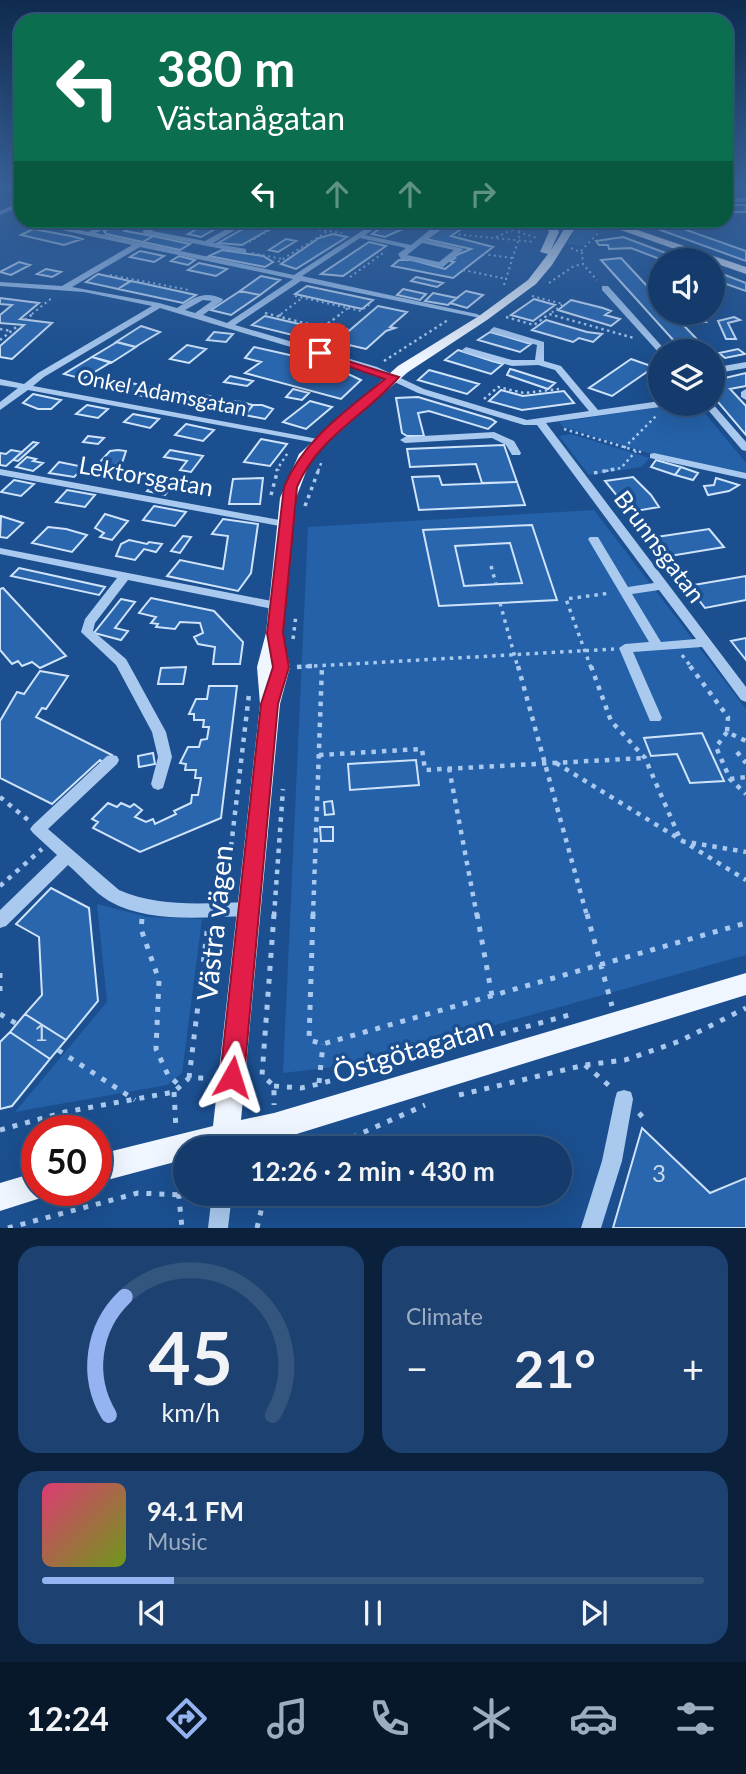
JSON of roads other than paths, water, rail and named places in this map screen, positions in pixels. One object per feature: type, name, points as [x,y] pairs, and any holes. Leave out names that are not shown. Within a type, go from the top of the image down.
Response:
[{"type":"main road","name":"Västra vägen","points":[[227,1136],[270,704],[279,667],[275,633],[285,524],[295,475],[393,377],[458,332],[522,280],[547,246]]},
{"type":"main road","name":"Västra vägen","points":[[458,332],[483,318],[532,282],[557,246]]},
{"type":"main road","points":[[678,246],[746,271]]},
{"type":"main road","name":"Östgötagatan","points":[[246,1136],[612,1008],[746,984]]},
{"type":"main road","name":"Östgötagatan","points":[[112,1165],[173,1148]]},
{"type":"main road","points":[[0,1196],[21,1190]]},
{"type":"street","points":[[64,288],[135,246]]},
{"type":"street","points":[[149,246],[477,316]]},
{"type":"street","points":[[188,255],[203,246]]},
{"type":"street","points":[[219,246],[243,251]]},
{"type":"street","points":[[228,326],[344,246]]},
{"type":"street","points":[[412,247],[402,254],[404,257],[440,265],[460,249],[447,246]]},
{"type":"street","points":[[0,284],[64,288],[197,316],[393,377],[421,391],[527,423],[596,413],[648,410]]},
{"type":"street","points":[[605,288],[651,339]]},
{"type":"street","points":[[178,311],[199,298],[211,296],[219,301],[197,316]]},
{"type":"street","points":[[0,407],[25,386],[159,306]]},
{"type":"street","points":[[494,330],[541,344],[539,362]]},
{"type":"street","points":[[290,354],[300,347]]},
{"type":"street","points":[[466,350],[512,363],[539,362],[558,368],[596,413]]},
{"type":"street","points":[[725,369],[746,365]]},
{"type":"street","name":"Onkel Adamsgatan","points":[[0,382],[321,449]]},
{"type":"street","points":[[746,392],[746,397]]},
{"type":"street","points":[[718,416],[746,448]]},
{"type":"street","name":"Brunnsgatan","points":[[539,421],[746,697]]},
{"type":"street","points":[[405,440],[494,435],[510,443],[516,453]]},
{"type":"street","points":[[653,456],[746,476]]},
{"type":"street","name":"Lektorsgatan","points":[[0,472],[285,524]]},
{"type":"street","points":[[594,539],[658,647]]},
{"type":"street","points":[[0,551],[278,606]]},
{"type":"street","points":[[124,577],[89,622],[87,632],[118,658],[159,732],[165,757],[158,784]]},
{"type":"street","points":[[626,591],[662,586]]},
{"type":"street","points":[[655,719],[625,648],[705,643]]},
{"type":"street","points":[[112,760],[38,829],[113,895],[143,907],[248,909]]},
{"type":"street","points":[[0,922],[67,856]]},
{"type":"street","points":[[591,1228],[612,1161],[624,1099]]},
{"type":"street","points":[[218,1228],[221,1206]]}]
